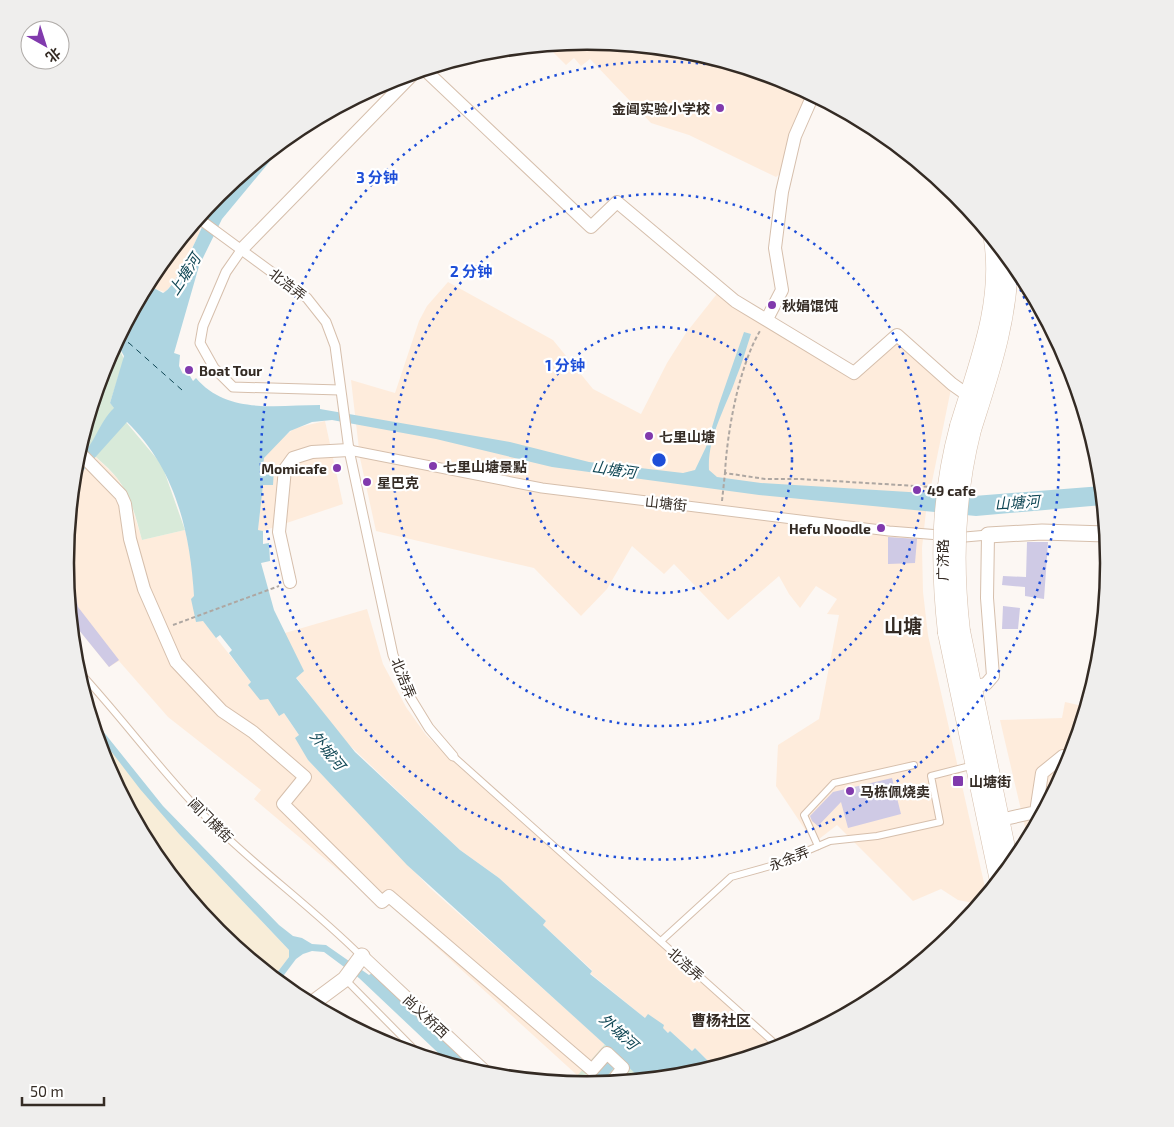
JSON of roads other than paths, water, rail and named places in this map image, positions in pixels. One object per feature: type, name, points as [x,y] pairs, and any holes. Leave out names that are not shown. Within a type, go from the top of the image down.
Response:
[{"type":"main road","name":"广济路","points":[[966,428],[968,396],[1005,266]]},
{"type":"main road","name":"广济路","points":[[997,872],[974,765],[954,632],[941,568],[942,518],[948,469],[1002,336],[1007,298],[1006,267]]},
{"type":"main road","name":"广济路","points":[[954,632],[971,687],[1008,857]]},
{"type":"street","points":[[430,75],[591,226],[617,202],[735,301],[854,372],[898,335],[968,396]]},
{"type":"street","points":[[340,390],[233,387],[214,368],[200,343],[203,326],[226,272],[242,249],[403,84]]},
{"type":"street","points":[[768,319],[782,290],[775,248],[782,192],[795,136],[810,101]]},
{"type":"street","name":"北浩弄","points":[[204,222],[307,298],[326,322],[336,346],[349,450],[394,655],[410,697],[429,728],[453,756]]},
{"type":"street","points":[[290,582],[278,532],[285,469],[293,458],[312,452],[349,450]]},
{"type":"street","name":"山塘街","points":[[349,450],[542,488],[889,531],[965,537],[1042,532],[1099,534]]},
{"type":"street","points":[[84,458],[116,487],[125,504],[130,539],[141,581],[160,631],[176,662],[222,711],[253,732],[305,777],[283,804],[382,902],[389,896],[592,1070],[607,1053],[623,1068],[616,1076]]},
{"type":"street","points":[[971,687],[986,684],[994,676],[987,598],[988,535]]},
{"type":"street","points":[[1000,820],[1036,812],[1042,773],[1062,757]]},
{"type":"street","points":[[317,999],[353,968]]},
{"type":"street","name":"尚义桥西","points":[[353,968],[475,1065]]},
{"type":"lane","name":"阊门横街","points":[[87,680],[200,811],[250,859],[353,968],[414,1047]]},
{"type":"lane","name":"北浩弄","points":[[453,756],[773,1042]]},
{"type":"lane","name":"永余弄","points":[[661,941],[731,877],[774,865],[830,841],[877,836],[940,822],[931,776],[974,765]]},
{"type":"lane","points":[[818,846],[804,814],[834,783],[914,766]]},
{"type":"water","points":[[275,156],[222,219],[199,266],[174,353],[180,355],[179,366],[183,374],[187,371],[193,381],[196,378],[209,390],[223,398],[238,403],[270,406],[320,405],[320,409],[510,442],[589,462],[683,473],[695,470],[706,447],[744,332],[751,334],[711,446],[709,470],[717,477],[761,483],[974,496],[1095,487],[1097,506],[976,516],[759,495],[552,467],[436,439],[332,420],[312,422],[290,431],[264,458],[263,468],[274,470],[273,485],[263,485],[258,530],[263,531],[263,544],[269,543],[270,561],[261,563],[274,610],[304,671],[296,678],[355,752],[460,850],[499,878],[546,921],[543,925],[592,971],[590,974],[645,1018],[648,1014],[664,1025],[663,1028],[668,1033],[670,1031],[692,1051],[695,1048],[709,1062],[636,1075],[621,1060],[607,1076],[593,1077],[613,1052],[407,865],[308,760],[295,738],[299,735],[284,713],[279,716],[268,699],[260,700],[248,685],[251,682],[229,653],[232,650],[220,635],[216,638],[203,621],[196,622],[191,599],[194,596],[189,548],[177,502],[157,459],[127,422],[82,472],[86,450],[104,420],[114,408],[110,403],[124,356],[120,350],[126,336],[154,288],[163,293],[169,289],[205,220],[248,177]]},
{"type":"water","points":[[101,729],[163,806],[279,925],[293,936],[302,938],[312,944],[326,945],[369,975],[372,973],[470,1063],[442,1056],[359,978],[324,952],[312,951],[303,954],[296,959],[283,977],[277,973],[289,957],[289,950],[179,834],[140,789],[108,747]]},
{"type":"place","name":"金阊实验小学校","points":[[720,108]]},
{"type":"place","name":"秋娟馄饨","points":[[772,305]]},
{"type":"place","name":"Boat Tour","points":[[189,370]]},
{"type":"place","name":"七里山塘","points":[[649,436]]},
{"type":"place","name":"七里山塘景點","points":[[433,466]]},
{"type":"place","name":"Momicafe","points":[[337,468]]},
{"type":"place","name":"星巴克","points":[[367,482]]},
{"type":"place","name":"49 cafe","points":[[917,490]]},
{"type":"place","name":"Hefu Noodle","points":[[881,528]]},
{"type":"place","name":"山塘街","points":[[958,781]]},
{"type":"place","name":"马栋佩烧卖","points":[[850,791]]},
{"type":"district","name":"山塘","points":[[903,625]]},
{"type":"district","name":"曹杨社区","points":[[721,1020]]},
{"type":"water label","name":"上塘河","points":[[184,274]]},
{"type":"water label","name":"山塘河","points":[[614,469]]},
{"type":"water label","name":"山塘河","points":[[1017,502]]},
{"type":"water label","name":"外城河","points":[[328,750]]},
{"type":"water label","name":"外城河","points":[[619,1031]]}]
